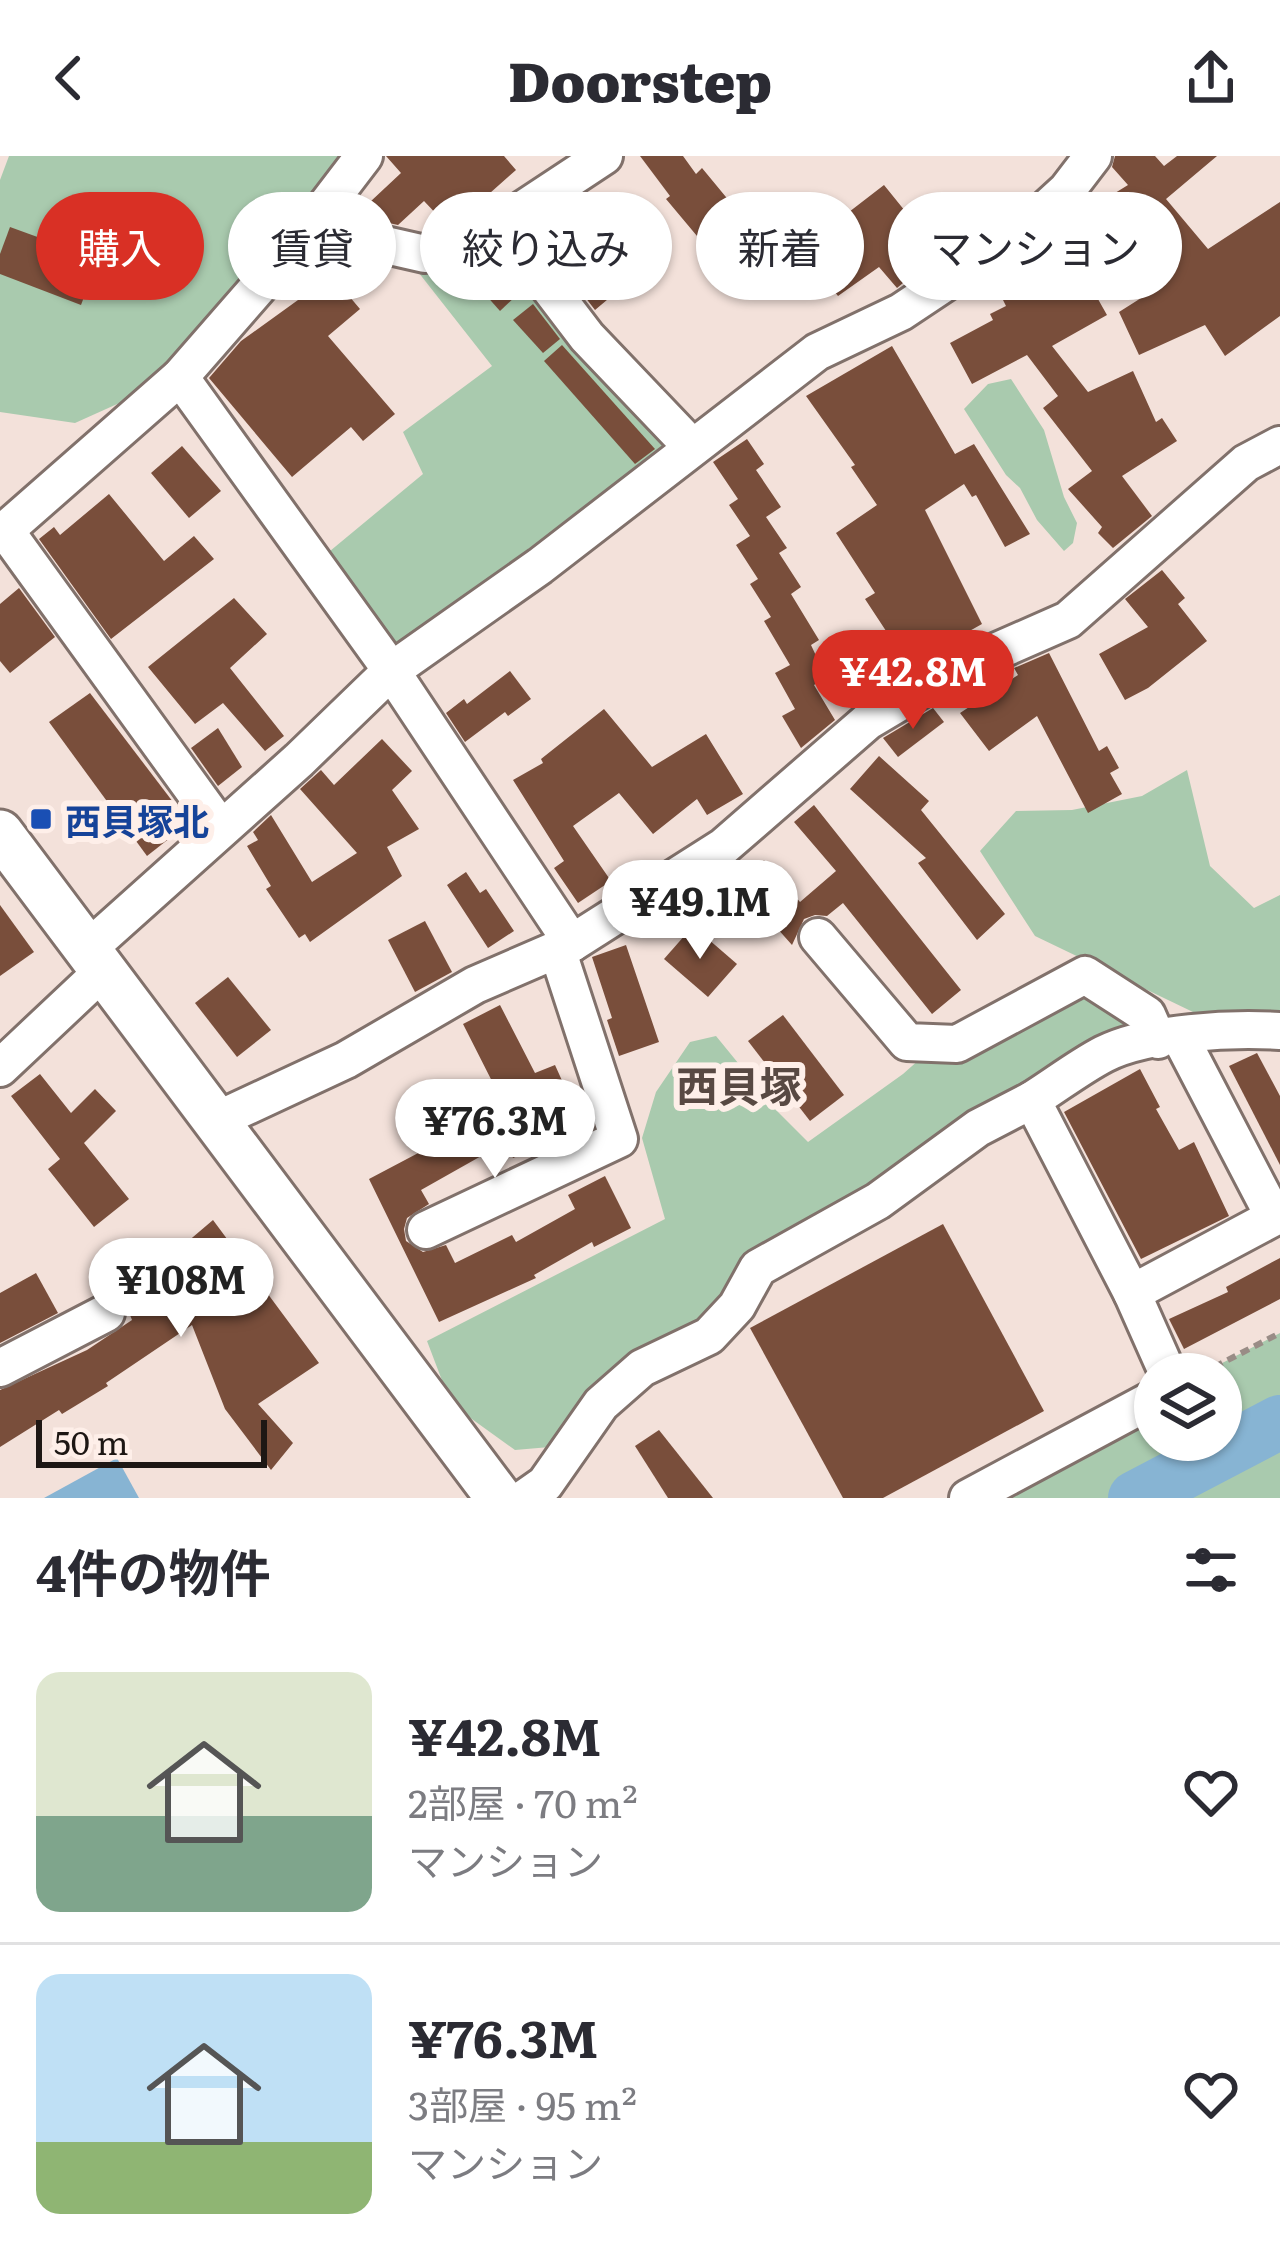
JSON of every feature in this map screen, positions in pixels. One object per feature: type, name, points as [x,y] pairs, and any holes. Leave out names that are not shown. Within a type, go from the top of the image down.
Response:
[{"type":"street","points":[[337,192],[364,156]]},
{"type":"street","points":[[549,192],[604,156]]},
{"type":"street","points":[[0,1068],[220,827],[299,760],[391,671],[540,566],[817,352],[901,312],[1021,232],[1067,190],[1093,156]]},
{"type":"street","points":[[220,827],[3,533],[180,377],[247,300]]},
{"type":"street","points":[[559,300],[587,337],[691,446]]},
{"type":"street","points":[[180,377],[391,671],[564,946],[619,1138],[426,1230]]},
{"type":"street","points":[[217,1120],[346,1060],[475,985],[564,946],[723,847],[868,722],[952,670],[1068,620],[1246,464],[1280,445]]},
{"type":"street","points":[[0,833],[499,1498]]},
{"type":"street","points":[[818,937],[907,1042],[957,1044],[1085,975],[1147,1015],[1169,1038],[1277,1215],[1132,1293]]},
{"type":"street","points":[[525,1498],[545,1484],[602,1404],[641,1368],[709,1336],[737,1306],[758,1268],[878,1201],[978,1128],[1107,1052],[1239,1029],[1280,1031]]},
{"type":"street","points":[[1032,1100],[1159,1353]]},
{"type":"street","points":[[0,1368],[106,1313]]},
{"type":"street","points":[[968,1498],[1134,1409]]},
{"type":"path","points":[[1241,1353],[1280,1333]]},
{"type":"green space","points":[[9,156],[347,156],[317,192],[228,192],[228,299],[155,387],[75,423],[0,412],[0,180]]},
{"type":"green space","points":[[440,300],[560,300],[681,454],[386,663],[324,556],[423,474],[403,432],[492,366]]},
{"type":"green space","points":[[1011,379],[1044,430],[1077,523],[1073,543],[1064,551],[1037,520],[964,409],[988,384]]},
{"type":"green space","points":[[1187,770],[1210,866],[1254,908],[1280,895],[1280,1011],[1193,1012],[1035,936],[980,851],[1016,811],[1072,810],[1142,796]]},
{"type":"green space","points":[[1101,985],[1158,1040],[758,1268],[573,1445],[515,1450],[451,1404],[427,1341],[665,1219],[642,1138],[656,1092],[690,1042],[716,1036],[808,1142],[938,1043]]},
{"type":"green space","points":[[1280,1333],[1280,1498],[976,1498],[1134,1410],[1134,1461],[1242,1461],[1241,1353]]},
{"type":"water","points":[[117,1458],[139,1498],[44,1498]]},
{"type":"building","points":[[386,156],[504,156],[516,170],[491,192],[420,192],[420,205],[398,225],[396,192],[381,192],[401,173]]},
{"type":"building","points":[[640,156],[683,156],[696,174],[702,168],[722,192],[696,192],[696,235],[672,206],[672,192],[667,192]]},
{"type":"building","points":[[1115,156],[1155,156],[1164,166],[1177,156],[1217,156],[1174,192],[1117,192],[1128,185],[1112,167]]},
{"type":"building","points":[[884,185],[890,192],[888,278],[879,267],[864,278],[864,200]]},
{"type":"building","points":[[1280,202],[1280,316],[1225,356],[1205,325],[1139,355],[1119,312],[1138,300],[1182,300],[1182,218],[1208,249]]},
{"type":"building","points":[[10,227],[36,236],[36,288],[0,274],[0,254]]},
{"type":"building","points":[[298,300],[352,300],[360,309],[328,336],[395,414],[363,441],[351,427],[292,477],[209,378],[241,341]]},
{"type":"building","points":[[490,300],[512,300],[500,311]]},
{"type":"building","points":[[587,300],[607,300],[595,310]]},
{"type":"building","points":[[1003,300],[1099,300],[1107,315],[1052,346],[1088,392],[1133,371],[1156,422],[1162,418],[1177,441],[1122,476],[1152,516],[1113,548],[1098,533],[1102,527],[1068,489],[1092,471],[1043,408],[1058,396],[1027,355],[972,384],[950,343],[993,320],[990,314],[1006,306]]},
{"type":"building","points":[[533,304],[560,339],[543,353],[513,320]]},
{"type":"building","points":[[562,345],[655,449],[635,464],[544,361]]},
{"type":"building","points":[[892,346],[955,454],[974,444],[1030,534],[1005,547],[976,495],[972,497],[964,484],[925,510],[982,624],[957,638],[954,631],[902,666],[865,599],[875,593],[836,533],[877,505],[806,396]]},
{"type":"building","points":[[747,439],[764,464],[756,470],[781,507],[766,517],[787,548],[779,553],[801,587],[791,594],[819,640],[811,645],[826,677],[814,685],[835,720],[801,748],[782,716],[795,709],[775,673],[790,665],[764,621],[771,617],[750,584],[758,579],[736,545],[750,536],[729,505],[738,499],[713,462]]},
{"type":"building","points":[[182,446],[221,491],[189,518],[151,473]]},
{"type":"building","points":[[109,494],[164,561],[194,536],[214,559],[111,639],[39,539],[54,527],[60,535]]},
{"type":"building","points":[[1162,570],[1185,598],[1178,604],[1207,641],[1148,688],[1125,700],[1099,654],[1148,627],[1125,599]]},
{"type":"building","points":[[19,588],[55,637],[10,673],[0,661],[0,604]]},
{"type":"building","points":[[234,598],[267,634],[230,668],[284,736],[265,751],[223,703],[195,724],[148,667]]},
{"type":"building","points":[[1049,653],[1099,751],[1107,746],[1119,768],[1110,773],[1122,794],[1088,813],[1037,716],[989,751],[960,713],[1018,675],[1014,668]]},
{"type":"building","points":[[510,671],[531,699],[465,742],[446,713],[464,699],[467,704]]},
{"type":"building","points":[[90,693],[189,823],[147,856],[49,722]]},
{"type":"building","points":[[933,708],[944,722],[898,757],[883,738]]},
{"type":"building","points":[[604,709],[652,767],[706,734],[743,794],[707,815],[697,799],[653,834],[619,793],[573,826],[611,881],[578,903],[554,868],[564,861],[513,780],[543,763],[541,759]]},
{"type":"building","points":[[218,728],[242,767],[218,786],[191,748]]},
{"type":"building","points":[[382,739],[412,771],[392,790],[419,829],[387,847],[402,876],[310,942],[305,934],[299,938],[266,889],[271,886],[247,846],[258,840],[253,832],[271,815],[312,882],[357,853],[300,789],[321,770],[334,785]]},
{"type":"building","points":[[879,756],[929,801],[921,810],[1005,914],[977,940],[918,863],[926,858],[850,789]]},
{"type":"building","points":[[814,805],[961,990],[932,1014],[843,903],[827,916],[804,919],[792,945],[737,883],[764,860],[800,902],[836,871],[794,822]]},
{"type":"building","points":[[466,872],[480,893],[486,889],[514,931],[488,948],[447,885]]},
{"type":"building","points":[[0,905],[34,952],[0,976]]},
{"type":"building","points":[[425,921],[452,972],[415,992],[388,940]]},
{"type":"building","points":[[693,926],[737,964],[708,997],[664,959]]},
{"type":"building","points":[[626,945],[659,1042],[619,1056],[592,957]]},
{"type":"building","points":[[228,977],[271,1030],[237,1057],[195,1003]]},
{"type":"building","points":[[500,1005],[535,1073],[555,1065],[573,1105],[530,1124],[540,1146],[513,1158],[506,1142],[421,1190],[429,1204],[407,1218],[406,1241],[423,1252],[446,1245],[455,1263],[512,1235],[516,1242],[575,1209],[568,1195],[605,1176],[631,1228],[594,1247],[592,1242],[534,1275],[536,1278],[439,1322],[369,1179],[441,1141],[436,1133],[500,1097],[463,1024]]},
{"type":"building","points":[[783,1015],[844,1095],[810,1121],[748,1041]]},
{"type":"building","points":[[1257,1053],[1280,1096],[1280,1165],[1229,1066]]},
{"type":"building","points":[[1140,1069],[1179,1150],[1194,1142],[1229,1216],[1141,1259],[1064,1112]]},
{"type":"building","points":[[40,1074],[71,1113],[95,1089],[116,1111],[84,1143],[129,1199],[94,1227],[48,1169],[60,1159],[11,1096]]},
{"type":"building","points":[[213,1220],[319,1363],[258,1404],[293,1443],[271,1470],[225,1409],[192,1325],[106,1383],[108,1386],[0,1447],[0,1390],[87,1350],[132,1320],[125,1302],[93,1262],[123,1243],[146,1277]]},
{"type":"building","points":[[943,1224],[1044,1411],[883,1498],[843,1498],[750,1328]]},
{"type":"building","points":[[1280,1258],[1280,1299],[1184,1349],[1169,1319],[1228,1292],[1226,1287]]},
{"type":"building","points":[[36,1273],[58,1313],[0,1343],[0,1293]]},
{"type":"building","points":[[659,1430],[713,1498],[668,1498],[635,1446]]},
{"type":"waterway","points":[[1135,1498],[1280,1422]]},
{"type":"place","name":"西貝塚北","points":[[41,819]]},
{"type":"district","name":"西貝塚","points":[[739,1084]]}]
